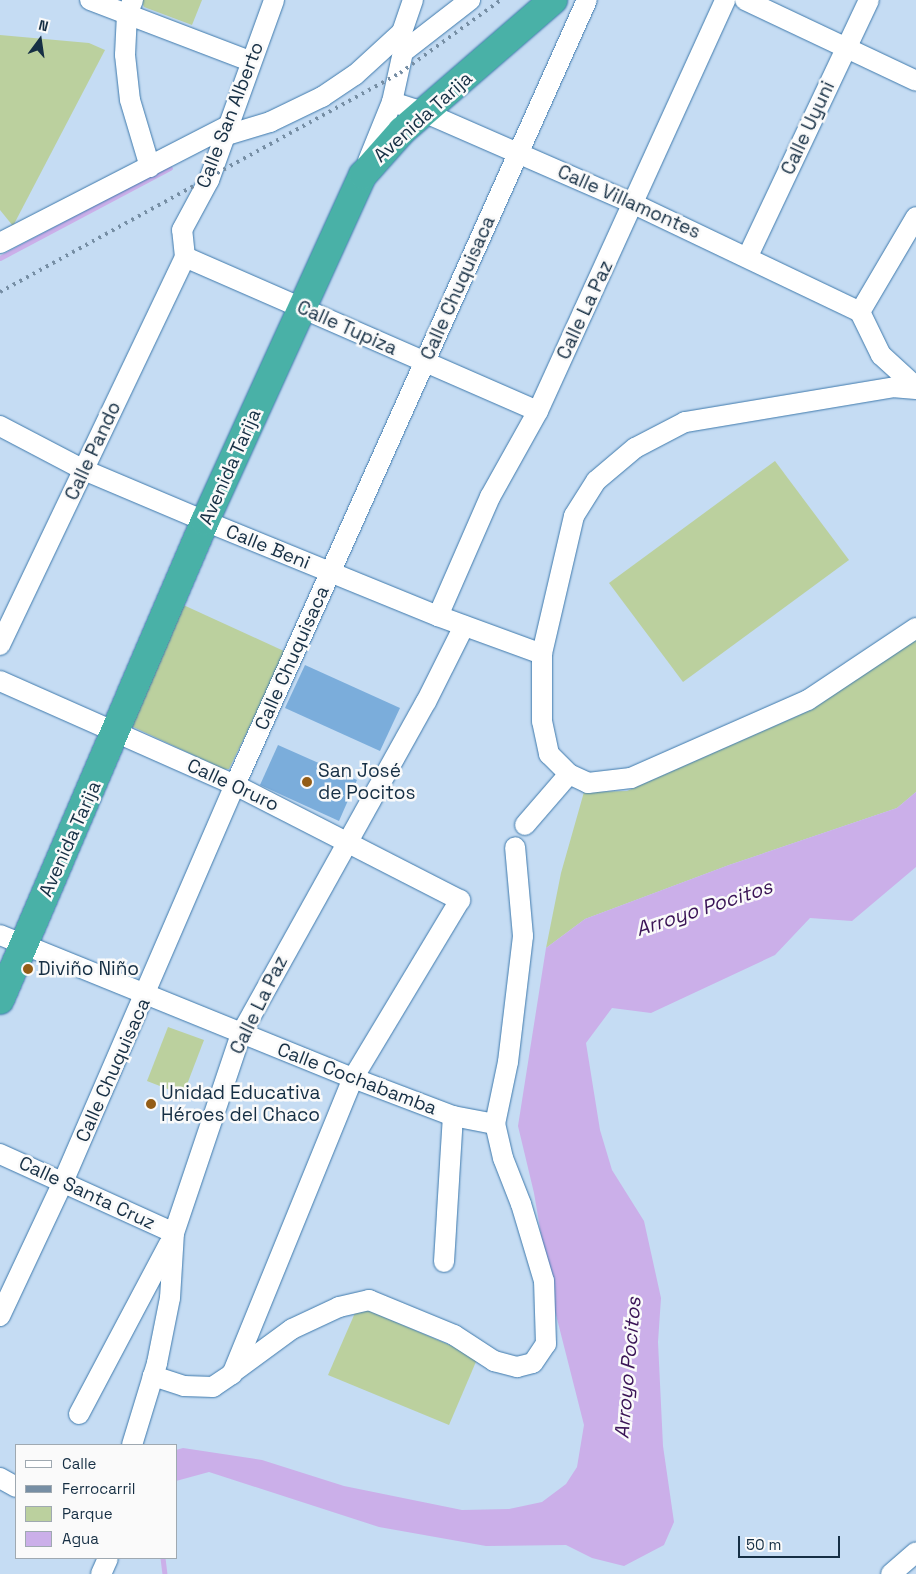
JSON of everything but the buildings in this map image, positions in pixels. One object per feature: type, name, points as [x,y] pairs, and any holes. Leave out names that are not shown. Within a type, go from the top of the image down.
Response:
[{"type":"highway","name":"Avenida Tarija","points":[[0,1000],[12,940],[117,732],[205,521],[363,175],[383,150],[554,0]]},
{"type":"street","points":[[90,0],[130,7],[250,61]]},
{"type":"street","name":"Calle San Alberto","points":[[185,257],[182,230],[209,180],[228,130],[250,61],[274,0]]},
{"type":"street","points":[[363,175],[392,102],[403,52],[402,32],[414,0]]},
{"type":"street","points":[[403,52],[470,0]]},
{"type":"street","name":"Calle Chuquisaca","points":[[0,1316],[63,1182],[146,995],[235,785],[587,0]]},
{"type":"street","name":"Calle La Paz","points":[[438,616],[490,496],[538,411],[634,204],[725,0]]},
{"type":"street","points":[[745,0],[916,81]]},
{"type":"street","name":"Calle Uyuni","points":[[748,256],[869,0]]},
{"type":"street","points":[[130,7],[125,55],[130,100],[150,167]]},
{"type":"street","points":[[0,243],[228,130],[270,122],[322,97],[355,75],[402,32]]},
{"type":"street","name":"Calle Villamontes","points":[[392,102],[426,113],[634,204],[748,256],[860,312]]},
{"type":"street","points":[[916,217],[860,312],[881,354],[916,388]]},
{"type":"street","name":"Calle Tupiza","points":[[185,257],[538,411]]},
{"type":"street","name":"Calle Pando","points":[[0,645],[185,257]]},
{"type":"street","points":[[916,388],[886,388],[685,422],[635,448],[596,482],[574,516],[542,654],[542,721],[549,754],[569,774],[588,783],[631,778],[808,700],[916,628]]},
{"type":"street","name":"Calle Beni","points":[[0,426],[84,470],[205,521],[438,616],[542,654]]},
{"type":"street","name":"Calle La Paz","points":[[132,1444],[153,1376],[170,1298],[174,1233],[241,1034],[347,840],[426,702],[464,626]]},
{"type":"street","name":"Calle Oruro","points":[[0,681],[235,785],[347,840],[460,900],[353,1078]]},
{"type":"street","points":[[525,825],[569,774]]},
{"type":"street","points":[[153,1376],[184,1386],[213,1387],[292,1329],[339,1307],[369,1300],[454,1335],[494,1361],[516,1367],[533,1363],[546,1344],[544,1281],[521,1204],[502,1158],[495,1124],[508,1062],[523,936],[515,847]]},
{"type":"street","name":"Calle Cochabamba","points":[[12,940],[353,1078],[453,1116],[495,1124]]},
{"type":"street","points":[[232,1374],[353,1078]]},
{"type":"street","points":[[444,1262],[453,1116]]},
{"type":"street","name":"Calle Santa Cruz","points":[[0,1154],[174,1233]]},
{"type":"street","points":[[79,1414],[145,1295],[174,1233]]},
{"type":"street","points":[[0,1478],[15,1486]]},
{"type":"street","points":[[891,1574],[916,1552]]},
{"type":"street","points":[[100,1574],[107,1559]]},
{"type":"green space","points":[[141,0],[202,0],[192,25],[144,7]]},
{"type":"green space","points":[[0,35],[89,43],[105,50],[13,226],[0,210]]},
{"type":"green space","points":[[775,461],[849,560],[683,682],[609,583]]},
{"type":"green space","points":[[179,603],[286,652],[229,769],[223,769],[129,725]]},
{"type":"green space","points":[[916,637],[916,792],[897,808],[729,865],[585,919],[546,948],[561,873],[584,792],[627,791],[813,709]]},
{"type":"green space","points":[[168,1027],[204,1040],[183,1095],[147,1081]]},
{"type":"green space","points":[[358,1306],[478,1357],[449,1425],[328,1375]]},
{"type":"water","points":[[916,792],[916,867],[852,921],[810,918],[775,955],[651,1013],[612,1008],[586,1043],[600,1130],[612,1170],[644,1221],[661,1298],[658,1342],[663,1446],[674,1522],[664,1545],[624,1566],[592,1558],[566,1545],[486,1546],[379,1527],[209,1472],[178,1480],[178,1449],[183,1448],[262,1460],[344,1486],[462,1510],[509,1509],[542,1502],[566,1484],[577,1467],[584,1425],[552,1299],[534,1193],[518,1126],[546,948],[585,919],[729,865],[897,808]]},
{"type":"waterway","points":[[0,258],[170,168]]},
{"type":"waterway","name":"Arroyo Pocitos","points":[[163,1559],[165,1574]]},
{"type":"railway","points":[[0,292],[400,73],[501,0]]},
{"type":"place","name":"San José de Pocitos","points":[[307,782]]},
{"type":"place","name":"Diviño Niño","points":[[28,969]]},
{"type":"place","name":"Unidad Educativa Héroes del Chaco","points":[[151,1104]]}]
